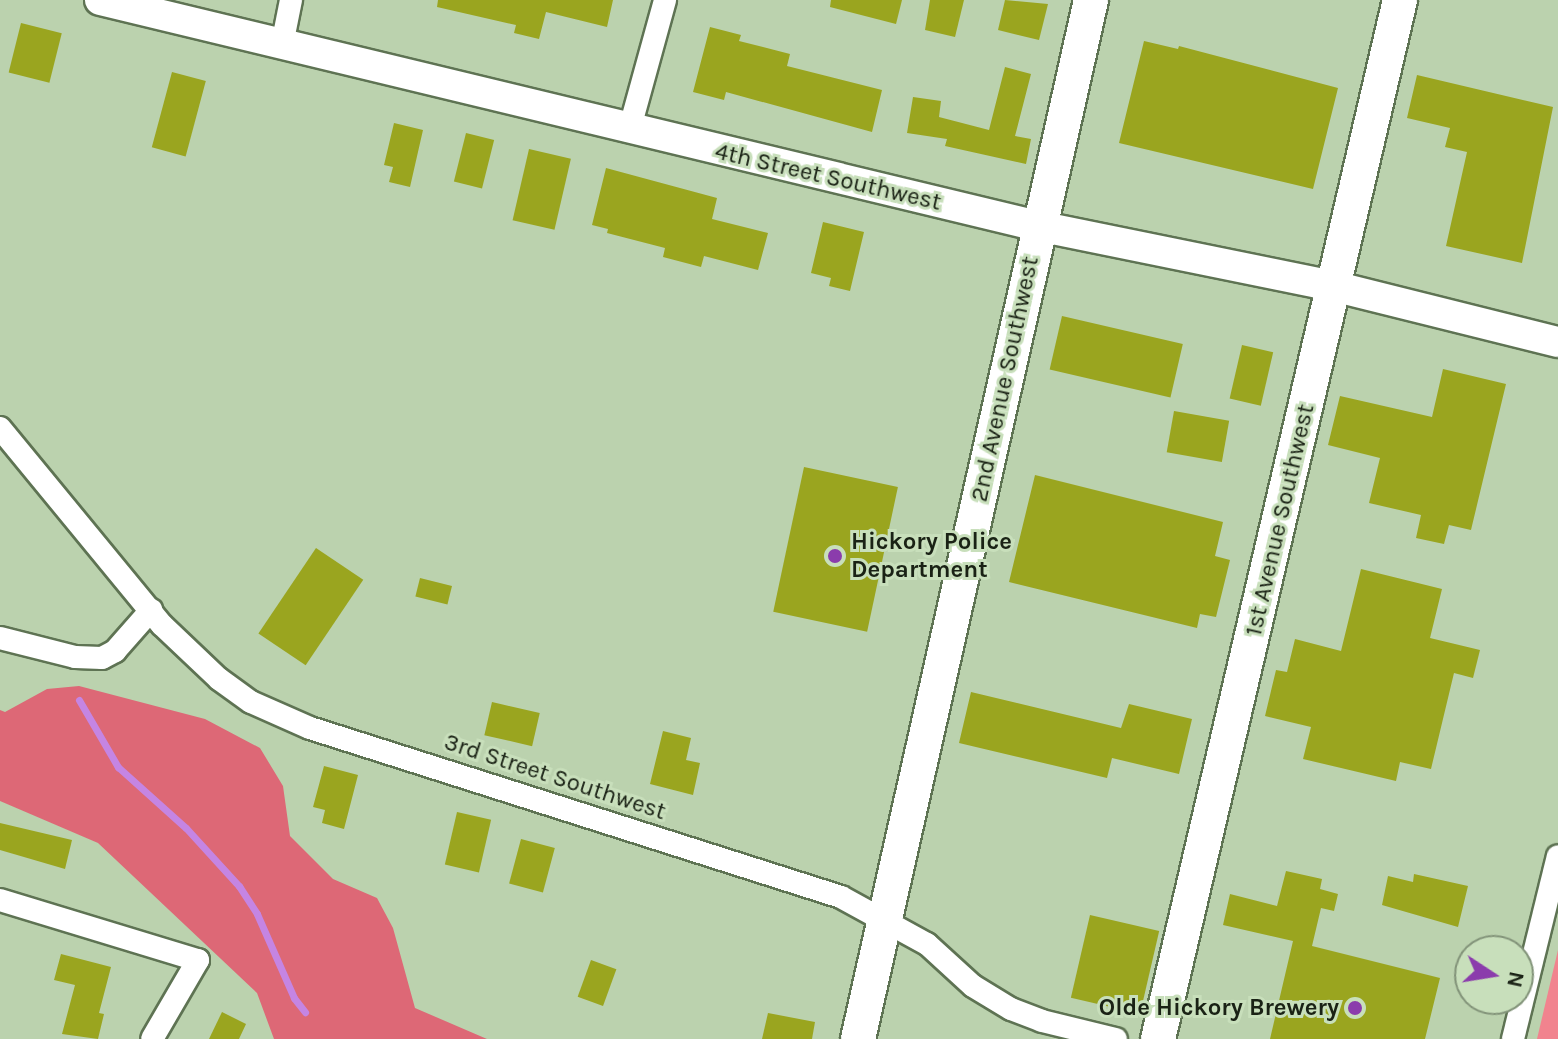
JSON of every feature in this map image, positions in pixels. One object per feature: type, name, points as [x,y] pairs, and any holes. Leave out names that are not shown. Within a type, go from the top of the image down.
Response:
[{"type":"main road","name":"4th Street Southwest","points":[[100,0],[629,131],[1038,226],[1333,286],[1558,342]]},
{"type":"main road","name":"2nd Avenue Southwest","points":[[858,1039],[1091,0]]},
{"type":"main road","name":"1st Avenue Southwest","points":[[1158,1039],[1400,0]]},
{"type":"street","points":[[282,45],[291,0]]},
{"type":"street","points":[[629,131],[665,0]]},
{"type":"street","name":"3rd Street Southwest","points":[[0,428],[151,610],[219,679],[285,719],[841,897],[927,944],[973,986],[1005,1006],[1042,1021],[1116,1039]]},
{"type":"street","points":[[0,638],[75,657],[102,658],[115,651],[151,610]]},
{"type":"street","points":[[1513,1039],[1558,856]]},
{"type":"street","points":[[0,900],[198,960],[152,1039]]},
{"type":"shaded area","points":[[79,686],[205,719],[260,748],[283,786],[290,836],[333,879],[377,898],[393,928],[415,1008],[487,1039],[274,1039],[257,993],[98,843],[0,801],[0,710],[5,712],[47,689]]},
{"type":"shaded area","points":[[1558,950],[1558,1039],[1537,1039]]},
{"type":"building","points":[[438,0],[613,0],[607,27],[546,12],[539,39],[514,33],[516,25],[437,7]]},
{"type":"building","points":[[831,0],[902,0],[896,24],[830,7]]},
{"type":"building","points":[[930,0],[964,0],[955,37],[925,30]]},
{"type":"building","points":[[1005,0],[1048,4],[1039,40],[998,30]]},
{"type":"building","points":[[21,23],[62,33],[49,83],[9,72]]},
{"type":"building","points":[[710,27],[741,35],[739,41],[790,54],[787,66],[882,90],[872,132],[726,92],[724,100],[693,92]]},
{"type":"building","points":[[1144,41],[1178,49],[1179,46],[1338,88],[1313,189],[1119,143]]},
{"type":"building","points":[[1005,67],[1031,74],[1015,136],[1031,139],[1026,164],[945,146],[947,139],[907,133],[913,97],[941,101],[939,117],[989,130]]},
{"type":"building","points":[[172,72],[206,81],[186,156],[152,147]]},
{"type":"building","points":[[1417,75],[1553,107],[1522,263],[1446,246],[1467,152],[1445,147],[1450,128],[1407,118]]},
{"type":"building","points":[[394,123],[423,130],[410,187],[389,182],[393,167],[384,165]]},
{"type":"building","points":[[466,133],[494,140],[482,189],[454,182]]},
{"type":"building","points":[[529,149],[571,159],[554,230],[513,220]]},
{"type":"building","points":[[606,168],[717,198],[712,219],[768,233],[758,270],[704,256],[701,267],[663,257],[665,248],[607,233],[608,229],[592,225]]},
{"type":"building","points":[[823,222],[864,232],[850,291],[829,286],[831,278],[811,273]]},
{"type":"building","points":[[1062,316],[1183,344],[1170,397],[1050,370]]},
{"type":"building","points":[[1242,345],[1273,352],[1261,406],[1230,399]]},
{"type":"building","points":[[1443,369],[1506,384],[1471,530],[1449,525],[1444,544],[1416,538],[1421,515],[1369,503],[1380,458],[1328,445],[1340,396],[1432,417]]},
{"type":"building","points":[[1174,411],[1229,421],[1222,462],[1167,452]]},
{"type":"building","name":"Hickory Police Department","points":[[804,467],[898,487],[867,632],[773,612]]},
{"type":"building","points":[[1035,475],[1223,522],[1215,556],[1230,560],[1216,617],[1200,614],[1197,628],[1009,582]]},
{"type":"building","points":[[316,548],[363,580],[306,665],[258,633]]},
{"type":"building","points":[[1361,569],[1442,589],[1430,638],[1480,650],[1473,678],[1454,673],[1431,769],[1400,762],[1396,781],[1303,759],[1311,727],[1265,716],[1276,670],[1287,672],[1295,639],[1341,651]]},
{"type":"building","points":[[420,578],[452,586],[447,604],[415,596]]},
{"type":"building","points":[[971,692],[1121,728],[1129,704],[1192,719],[1179,774],[1112,758],[1107,778],[959,743]]},
{"type":"building","points":[[492,702],[540,713],[532,746],[484,735]]},
{"type":"building","points":[[663,731],[691,738],[686,760],[700,763],[693,795],[650,784]]},
{"type":"building","points":[[324,766],[358,775],[344,829],[322,823],[325,810],[313,807]]},
{"type":"building","points":[[457,812],[491,820],[479,872],[445,865]]},
{"type":"building","points":[[0,823],[72,840],[65,869],[0,850]]},
{"type":"building","points":[[521,839],[555,848],[543,892],[509,883]]},
{"type":"building","name":"Olde Hickory Brewery","points":[[1286,871],[1322,879],[1320,889],[1338,894],[1334,911],[1321,908],[1312,946],[1440,978],[1425,1039],[1270,1039],[1293,941],[1223,925],[1230,894],[1277,906]]},
{"type":"building","points":[[1414,874],[1468,886],[1458,927],[1382,905],[1388,876],[1413,882]]},
{"type":"building","points":[[1090,915],[1159,931],[1140,1014],[1071,998]]},
{"type":"building","points":[[61,954],[111,967],[99,1013],[104,1014],[98,1039],[62,1034],[75,985],[54,980]]},
{"type":"building","points":[[591,960],[616,969],[603,1006],[578,997]]},
{"type":"building","points":[[222,1012],[246,1024],[239,1039],[209,1039]]},
{"type":"building","points":[[768,1013],[815,1022],[812,1039],[762,1039]]},
{"type":"waterway","points":[[79,700],[118,767],[186,828],[239,886],[257,914],[294,998],[305,1012]]},
{"type":"place","name":"Hickory Police Department","points":[[835,556]]},
{"type":"place","name":"Olde Hickory Brewery","points":[[1355,1008]]}]
